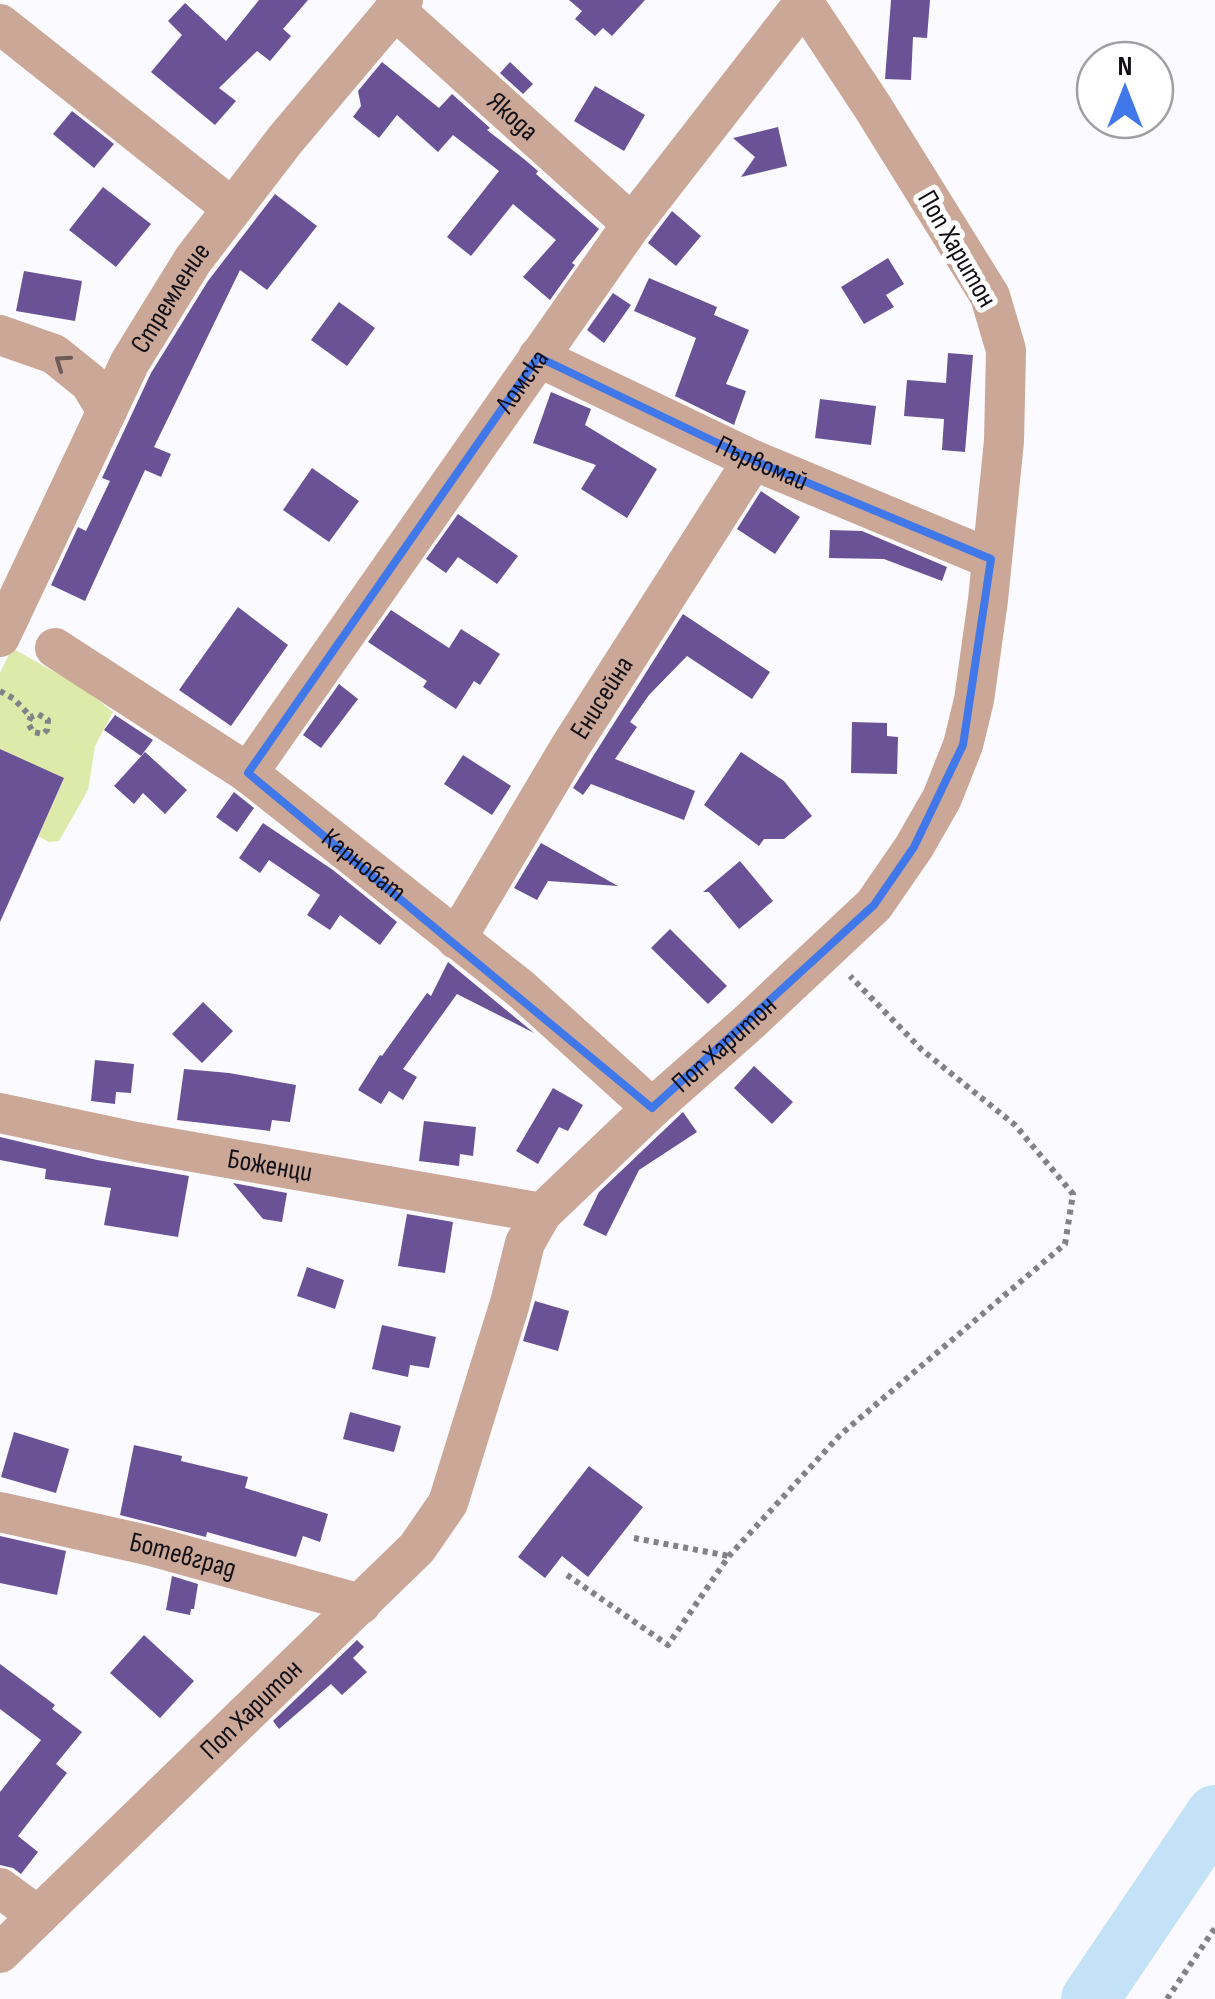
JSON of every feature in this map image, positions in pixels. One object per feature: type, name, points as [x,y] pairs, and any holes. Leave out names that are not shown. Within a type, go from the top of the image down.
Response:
[{"type":"street","name":"Ломска","points":[[248,772],[632,224],[805,2]]},
{"type":"street","name":"Поп Харитон","points":[[0,1953],[417,1548],[448,1503],[525,1243],[542,1213],[874,905],[942,798],[963,746],[984,633],[1004,441],[1006,350],[990,296],[805,2]]},
{"type":"street","name":"Якода","points":[[399,5],[632,224]]},
{"type":"street","name":"Стремление","points":[[0,637],[130,362],[193,260],[285,140],[399,5]]},
{"type":"street","points":[[0,24],[232,208]]},
{"type":"street","points":[[0,335],[54,354],[90,383],[107,411]]},
{"type":"street","name":"Първомай","points":[[538,358],[753,460],[991,559]]},
{"type":"street","name":"Енисейна","points":[[456,939],[570,747],[753,460]]},
{"type":"street","name":"Карнобат","points":[[55,648],[248,772],[522,988],[652,1108]]},
{"type":"street","name":"Боженци","points":[[0,1113],[136,1142],[542,1213]]},
{"type":"street","name":"Ботевград","points":[[0,1512],[151,1546],[361,1604]]},
{"type":"street","points":[[0,1888],[38,1916]]},
{"type":"path","points":[[0,691],[20,704],[30,717]]},
{"type":"path","points":[[567,1575],[668,1645],[729,1556],[840,1435],[1065,1244],[1074,1194],[1015,1125],[922,1050],[824,950]]},
{"type":"path","points":[[634,1538],[729,1556]]},
{"type":"path","points":[[1167,1999],[1215,1928]]},
{"type":"highlighted area","points":[[538,357],[753,460],[991,559],[963,745],[914,847],[874,905],[652,1108],[248,773]]},
{"type":"green space","points":[[12,648],[83,688],[113,712],[95,746],[88,790],[59,841],[49,842],[38,836],[64,779],[0,749],[0,673]]},
{"type":"building","points":[[259,0],[308,0],[283,29],[291,36],[270,61],[257,51],[219,88],[236,101],[215,125],[151,72],[182,35],[168,21],[185,3],[226,41]]},
{"type":"building","points":[[569,0],[645,0],[612,36],[603,28],[595,36],[575,19],[582,11]]},
{"type":"building","points":[[891,0],[930,0],[927,38],[913,37],[911,80],[885,79]]},
{"type":"building","points":[[382,62],[439,108],[452,94],[599,229],[550,300],[523,277],[556,240],[513,204],[471,256],[447,237],[499,171],[453,135],[438,152],[397,115],[379,138],[353,117],[361,106],[358,91]]},
{"type":"building","points":[[510,62],[533,84],[523,94],[500,73]]},
{"type":"building","points":[[595,86],[645,115],[624,151],[574,121]]},
{"type":"building","points":[[72,111],[114,144],[94,168],[53,134]]},
{"type":"building","points":[[778,127],[787,166],[741,177],[755,157],[733,138]]},
{"type":"building","points":[[103,187],[151,224],[116,267],[69,230]]},
{"type":"building","points":[[275,194],[317,226],[267,290],[240,270],[154,447],[171,454],[161,477],[145,470],[85,601],[51,585],[78,527],[86,531],[110,481],[102,478],[151,373],[208,281]]},
{"type":"building","points":[[672,211],[701,236],[676,266],[648,243]]},
{"type":"building","points":[[888,258],[904,284],[886,295],[894,307],[864,324],[841,287]]},
{"type":"building","points":[[24,271],[82,281],[75,321],[16,311]]},
{"type":"building","points":[[649,278],[717,307],[714,315],[749,330],[726,384],[746,391],[734,425],[675,396],[696,338],[634,311]]},
{"type":"building","points":[[613,293],[631,305],[604,343],[587,330]]},
{"type":"building","points":[[339,302],[375,328],[347,366],[311,340]]},
{"type":"building","points":[[948,353],[973,355],[965,452],[942,450],[944,419],[904,416],[907,380],[946,383]]},
{"type":"building","points":[[551,392],[591,409],[585,425],[657,469],[627,518],[581,489],[596,465],[533,443]]},
{"type":"building","points":[[820,399],[876,406],[871,445],[815,438]]},
{"type":"building","points":[[312,468],[359,501],[329,542],[283,510]]},
{"type":"building","points":[[761,491],[800,517],[775,554],[737,529]]},
{"type":"building","points":[[458,514],[518,556],[497,584],[458,557],[446,573],[426,559]]},
{"type":"building","points":[[830,530],[862,531],[947,567],[942,581],[884,559],[829,558]]},
{"type":"building","points":[[238,607],[288,645],[231,726],[179,690]]},
{"type":"building","points":[[391,610],[449,648],[461,629],[500,654],[480,685],[474,681],[456,709],[423,687],[427,681],[368,642]]},
{"type":"building","points":[[683,614],[770,672],[752,699],[687,656],[649,695],[630,722],[637,727],[615,759],[695,791],[684,820],[591,784],[583,795],[573,788]]},
{"type":"building","points":[[339,684],[358,699],[321,748],[303,735]]},
{"type":"building","points":[[115,715],[153,740],[141,756],[104,730]]},
{"type":"building","points":[[852,722],[887,723],[887,736],[898,737],[897,774],[851,773]]},
{"type":"building","points":[[0,749],[64,778],[0,922]]},
{"type":"building","points":[[145,752],[187,790],[165,814],[143,793],[134,804],[114,786]]},
{"type":"building","points":[[741,752],[784,781],[812,816],[784,839],[764,839],[759,846],[704,805]]},
{"type":"building","points":[[463,755],[511,786],[492,815],[444,784]]},
{"type":"building","points":[[234,792],[254,808],[237,832],[216,817]]},
{"type":"building","points":[[263,823],[333,870],[397,922],[380,945],[340,915],[330,930],[307,915],[320,895],[269,860],[260,873],[239,858]]},
{"type":"building","points":[[541,843],[618,886],[548,881],[537,900],[514,888]]},
{"type":"building","points":[[740,861],[773,901],[739,929],[709,892],[703,892]]},
{"type":"building","points":[[670,929],[727,986],[708,1004],[651,948]]},
{"type":"building","points":[[448,962],[534,1033],[457,994],[403,1069],[417,1077],[403,1100],[389,1091],[381,1104],[358,1090],[427,993],[431,996]]},
{"type":"building","points":[[203,1002],[233,1031],[202,1063],[172,1034]]},
{"type":"building","points":[[95,1060],[134,1064],[131,1093],[116,1092],[115,1104],[91,1101]]},
{"type":"building","points":[[754,1066],[793,1102],[772,1124],[734,1088]]},
{"type":"building","points":[[184,1069],[296,1085],[290,1122],[272,1120],[270,1131],[177,1120]]},
{"type":"building","points":[[553,1088],[583,1105],[568,1131],[559,1127],[538,1164],[516,1151]]},
{"type":"building","points":[[683,1112],[697,1132],[639,1170],[606,1236],[583,1225],[599,1192]]},
{"type":"building","points":[[424,1121],[476,1127],[473,1156],[460,1154],[459,1166],[419,1161]]},
{"type":"building","points":[[0,1137],[189,1176],[178,1237],[104,1225],[111,1188],[45,1179],[46,1169],[0,1160]]},
{"type":"building","points":[[233,1183],[287,1193],[282,1222],[263,1219]]},
{"type":"building","points":[[407,1214],[453,1222],[445,1273],[398,1266]]},
{"type":"building","points":[[307,1267],[344,1280],[335,1309],[297,1296]]},
{"type":"building","points":[[535,1301],[569,1311],[558,1351],[523,1341]]},
{"type":"building","points":[[382,1325],[436,1337],[429,1368],[410,1365],[408,1377],[372,1369]]},
{"type":"building","points":[[350,1412],[401,1426],[394,1452],[343,1439]]},
{"type":"building","points":[[14,1432],[69,1449],[56,1493],[1,1477]]},
{"type":"building","points":[[134,1445],[248,1477],[245,1488],[328,1514],[320,1542],[303,1536],[296,1557],[207,1532],[206,1537],[120,1515]]},
{"type":"building","points":[[589,1466],[643,1507],[588,1577],[562,1556],[545,1578],[518,1557]]},
{"type":"building","points":[[0,1536],[66,1551],[57,1595],[0,1583]]},
{"type":"building","points":[[172,1576],[198,1584],[190,1615],[166,1610]]},
{"type":"building","points":[[144,1635],[194,1681],[160,1718],[110,1673]]},
{"type":"building","points":[[357,1640],[364,1647],[353,1658],[367,1672],[342,1695],[331,1684],[279,1729],[273,1721]]},
{"type":"building","points":[[0,1664],[55,1705],[52,1709],[82,1732],[56,1764],[67,1773],[18,1836],[38,1852],[21,1874],[0,1865],[0,1792],[41,1740],[0,1709]]},
{"type":"waterway","points":[[1090,1999],[1215,1814]]}]
